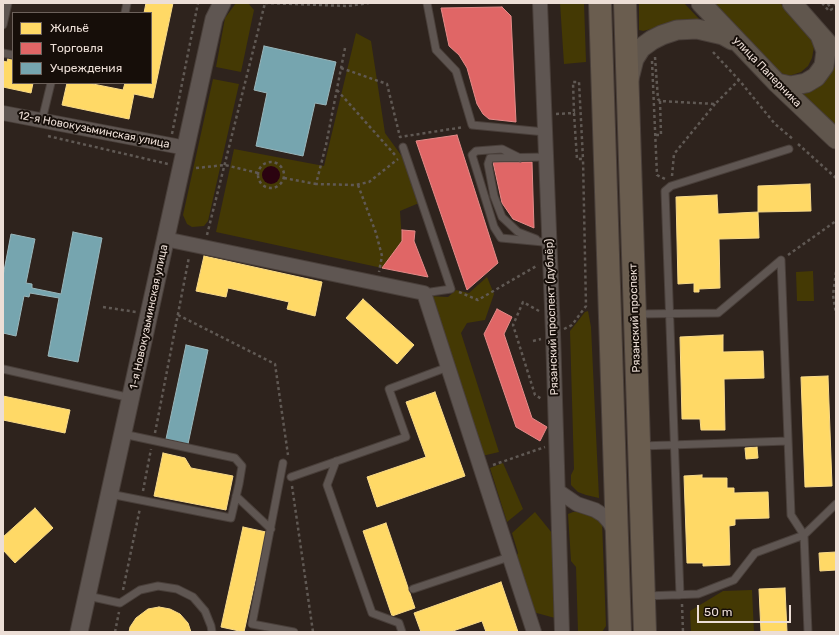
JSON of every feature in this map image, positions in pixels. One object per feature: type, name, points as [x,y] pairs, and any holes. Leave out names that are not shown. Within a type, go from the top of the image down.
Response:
[{"type":"main road","points":[[600,3],[620,632]]},
{"type":"main road","name":"Рязанский проспект","points":[[625,3],[646,632]]},
{"type":"main road","name":"улица Паперника","points":[[701,3],[777,83],[836,140]]},
{"type":"main road","points":[[792,3],[836,52]]},
{"type":"main road","points":[[628,86],[634,59],[641,48],[662,35],[677,30],[709,30],[723,34],[742,46]]},
{"type":"main road","points":[[777,83],[790,86],[806,83],[816,77],[824,66],[826,51],[820,35]]},
{"type":"street","name":"1-я Новокузьминская улица","points":[[80,632],[165,239],[178,146],[215,11],[222,3]]},
{"type":"street","name":"Рязанский проспект (дублёр)","points":[[540,3],[546,157],[546,243],[553,333],[562,632]]},
{"type":"street","name":"12-я Новокузьминская улица","points":[[3,113],[178,146]]},
{"type":"street","points":[[165,239],[378,285],[424,293],[534,632]]},
{"type":"street","points":[[558,491],[577,504],[595,510],[604,515],[617,537]]},
{"type":"lane","points":[[3,25],[8,3]]},
{"type":"lane","points":[[427,3],[436,50],[456,71],[472,125],[545,132]]},
{"type":"lane","points":[[42,120],[51,84]]},
{"type":"lane","points":[[680,595],[664,191],[671,186],[789,149]]},
{"type":"lane","points":[[404,150],[451,289],[424,293]]},
{"type":"lane","points":[[520,158],[502,150],[476,151],[472,155],[494,228],[501,238],[546,243]]},
{"type":"lane","points":[[546,157],[490,158],[488,164],[494,196],[502,217],[518,232],[546,243]]},
{"type":"lane","points":[[635,314],[718,312],[781,260]]},
{"type":"lane","points":[[781,260],[791,515],[804,535],[808,632]]},
{"type":"lane","points":[[291,477],[406,437],[389,388],[448,367]]},
{"type":"lane","points":[[3,369],[131,398]]},
{"type":"lane","points":[[110,494],[231,518],[236,496],[242,466],[235,458],[123,434]]},
{"type":"lane","points":[[639,446],[788,441]]},
{"type":"lane","points":[[336,461],[327,485],[372,612],[399,623],[402,632]]},
{"type":"lane","points":[[283,463],[252,624],[294,632]]},
{"type":"lane","points":[[236,496],[271,529]]},
{"type":"lane","points":[[644,596],[698,594],[734,580],[755,553],[804,535],[836,504]]},
{"type":"lane","points":[[413,589],[509,557]]},
{"type":"lane","points":[[88,596],[120,603],[140,590],[158,586],[177,588],[193,597],[206,611],[212,632]]},
{"type":"path","points":[[165,171],[166,163],[178,146],[198,3]]},
{"type":"path","points":[[115,632],[190,250],[204,247],[226,165],[265,3],[348,6],[369,3]]},
{"type":"path","points":[[822,3],[829,12],[832,8],[827,3]]},
{"type":"path","points":[[316,184],[326,145],[345,48]]},
{"type":"path","points":[[713,52],[776,124],[836,178]]},
{"type":"path","points":[[652,57],[655,57],[658,100],[660,101],[661,135],[656,135],[652,57]]},
{"type":"path","points":[[341,68],[387,84],[400,136],[472,125]]},
{"type":"path","points":[[671,182],[674,154],[715,104],[739,80]]},
{"type":"path","points":[[533,341],[572,325],[586,306],[583,159],[579,82],[572,82],[574,114]]},
{"type":"path","points":[[337,90],[398,159]]},
{"type":"path","points":[[660,101],[715,104]]},
{"type":"path","points":[[575,121],[577,159],[583,159]]},
{"type":"path","points":[[42,135],[171,164]]},
{"type":"path","points":[[284,178],[316,184],[358,185],[369,182],[398,159],[404,150]]},
{"type":"path","points":[[274,162],[282,168],[284,178],[278,186],[268,188],[260,183],[258,173],[264,164],[274,162]]},
{"type":"path","points":[[191,168],[226,165],[258,173]]},
{"type":"path","points":[[358,185],[376,233],[382,256],[378,285]]},
{"type":"path","points":[[781,260],[836,221]]},
{"type":"path","points":[[451,289],[478,300],[543,262]]},
{"type":"path","points":[[836,272],[833,294],[836,314]]},
{"type":"path","points":[[545,314],[523,302],[513,325],[535,396],[548,402]]},
{"type":"path","points":[[103,307],[136,312]]},
{"type":"path","points":[[178,315],[275,364],[313,632]]},
{"type":"path","points":[[481,469],[550,445]]},
{"type":"shaded area","points":[[236,3],[248,3],[254,10],[241,72],[216,67],[225,18]]},
{"type":"shaded area","points":[[560,3],[584,3],[586,62],[564,64]]},
{"type":"shaded area","points":[[639,3],[684,3],[700,20],[687,20],[643,31],[639,30]]},
{"type":"shaded area","points":[[710,3],[780,3],[811,36],[814,47],[812,58],[808,66],[801,72],[792,75],[786,75],[776,71]]},
{"type":"shaded area","points":[[356,33],[371,41],[385,133],[406,162],[419,203],[400,211],[402,241],[382,268],[216,232],[234,149],[324,166]]},
{"type":"shaded area","points":[[831,63],[836,69],[836,127],[797,93]]},
{"type":"shaded area","points":[[213,79],[239,84],[208,221],[204,226],[192,227],[187,224],[183,215]]},
{"type":"shaded area","points":[[267,166],[275,166],[280,171],[278,182],[275,184],[267,184],[262,179],[262,171]]},
{"type":"shaded area","points":[[813,271],[814,301],[797,301],[796,272]]},
{"type":"shaded area","points":[[487,277],[494,294],[485,320],[467,323],[461,333],[499,452],[482,456],[428,296],[448,297],[456,290],[469,293]]},
{"type":"shaded area","points":[[588,311],[591,327],[599,498],[578,492],[571,485],[571,475],[574,469],[570,331],[585,312]]},
{"type":"shaded area","points":[[503,463],[523,509],[507,522],[490,468]]},
{"type":"shaded area","points":[[535,512],[552,533],[555,618],[533,612],[513,562],[518,553],[512,533]]},
{"type":"shaded area","points":[[580,512],[598,518],[602,522],[606,626],[602,632],[578,632],[576,567],[571,561],[568,514]]},
{"type":"shaded area","points":[[752,590],[754,632],[691,632],[690,611],[723,591]]},
{"type":"building: Жильё","points":[[146,3],[173,3],[153,98],[134,94],[129,119],[62,105],[67,84],[93,84],[123,90],[125,84],[152,84],[152,12],[144,12]]},
{"type":"building: Жильё","points":[[8,58],[12,59],[12,84],[33,84],[31,93],[3,87],[3,61],[7,62]]},
{"type":"building: Жильё","points":[[810,184],[811,211],[758,212],[758,186]]},
{"type":"building: Жильё","points":[[717,195],[718,214],[758,212],[759,238],[719,239],[720,288],[699,289],[699,292],[694,292],[694,283],[678,284],[676,197]]},
{"type":"building: Жильё","points":[[204,256],[322,282],[315,316],[287,309],[289,302],[228,288],[226,297],[196,291]]},
{"type":"building: Жильё","points":[[363,299],[414,345],[397,364],[346,318]]},
{"type":"building: Жильё","points":[[723,335],[723,352],[763,351],[764,378],[724,379],[725,430],[701,430],[700,419],[682,419],[680,337]]},
{"type":"building: Жильё","points":[[828,376],[832,486],[805,487],[801,377]]},
{"type":"building: Жильё","points":[[435,392],[465,476],[377,507],[367,477],[426,457],[406,402]]},
{"type":"building: Жильё","points":[[3,396],[70,410],[65,433],[3,420]]},
{"type":"building: Жильё","points":[[757,447],[758,458],[746,459],[745,448]]},
{"type":"building: Жильё","points":[[163,453],[185,458],[191,468],[233,476],[226,510],[154,496]]},
{"type":"building: Жильё","points":[[702,475],[702,478],[727,478],[727,488],[734,488],[734,493],[768,492],[769,518],[735,519],[735,525],[729,526],[730,565],[703,566],[703,563],[687,563],[684,476]]},
{"type":"building: Жильё","points":[[35,508],[53,528],[15,563],[3,550],[3,537]]},
{"type":"building: Жильё","points":[[386,523],[415,608],[392,616],[363,531]]},
{"type":"building: Жильё","points":[[243,527],[266,532],[244,632],[221,627]]},
{"type":"building: Жильё","points":[[836,552],[836,570],[820,571],[819,553]]},
{"type":"building: Жильё","points":[[501,582],[518,632],[486,632],[482,621],[450,632],[421,632],[414,613]]},
{"type":"building: Жильё","points":[[785,588],[787,632],[761,632],[759,589]]},
{"type":"building: Жильё","points":[[159,607],[170,609],[180,614],[188,623],[191,632],[129,632],[130,627],[136,618],[148,609]]},
{"type":"building: Торговля","points":[[502,7],[511,16],[516,122],[489,119],[483,114],[477,104],[467,68],[459,55],[449,46],[441,8]]},
{"type":"building: Торговля","points":[[457,135],[498,263],[467,290],[416,141]]},
{"type":"building: Торговля","points":[[493,162],[532,162],[534,228],[513,219],[502,203]]},
{"type":"building: Торговля","points":[[402,230],[415,231],[414,241],[428,277],[382,268],[402,241]]},
{"type":"building: Торговля","points":[[497,309],[512,317],[504,334],[532,418],[547,427],[540,441],[516,427],[484,334]]},
{"type":"building: Учреждения","points":[[264,46],[336,62],[326,105],[315,103],[303,156],[256,146],[267,93],[254,90]]},
{"type":"building: Учреждения","points":[[73,232],[102,238],[78,362],[48,356],[59,298],[30,293],[29,297],[24,296],[16,336],[3,333],[3,276],[11,234],[35,239],[26,283],[32,284],[32,288],[61,294]]},
{"type":"building: Учреждения","points":[[186,345],[208,350],[188,444],[166,439]]}]
